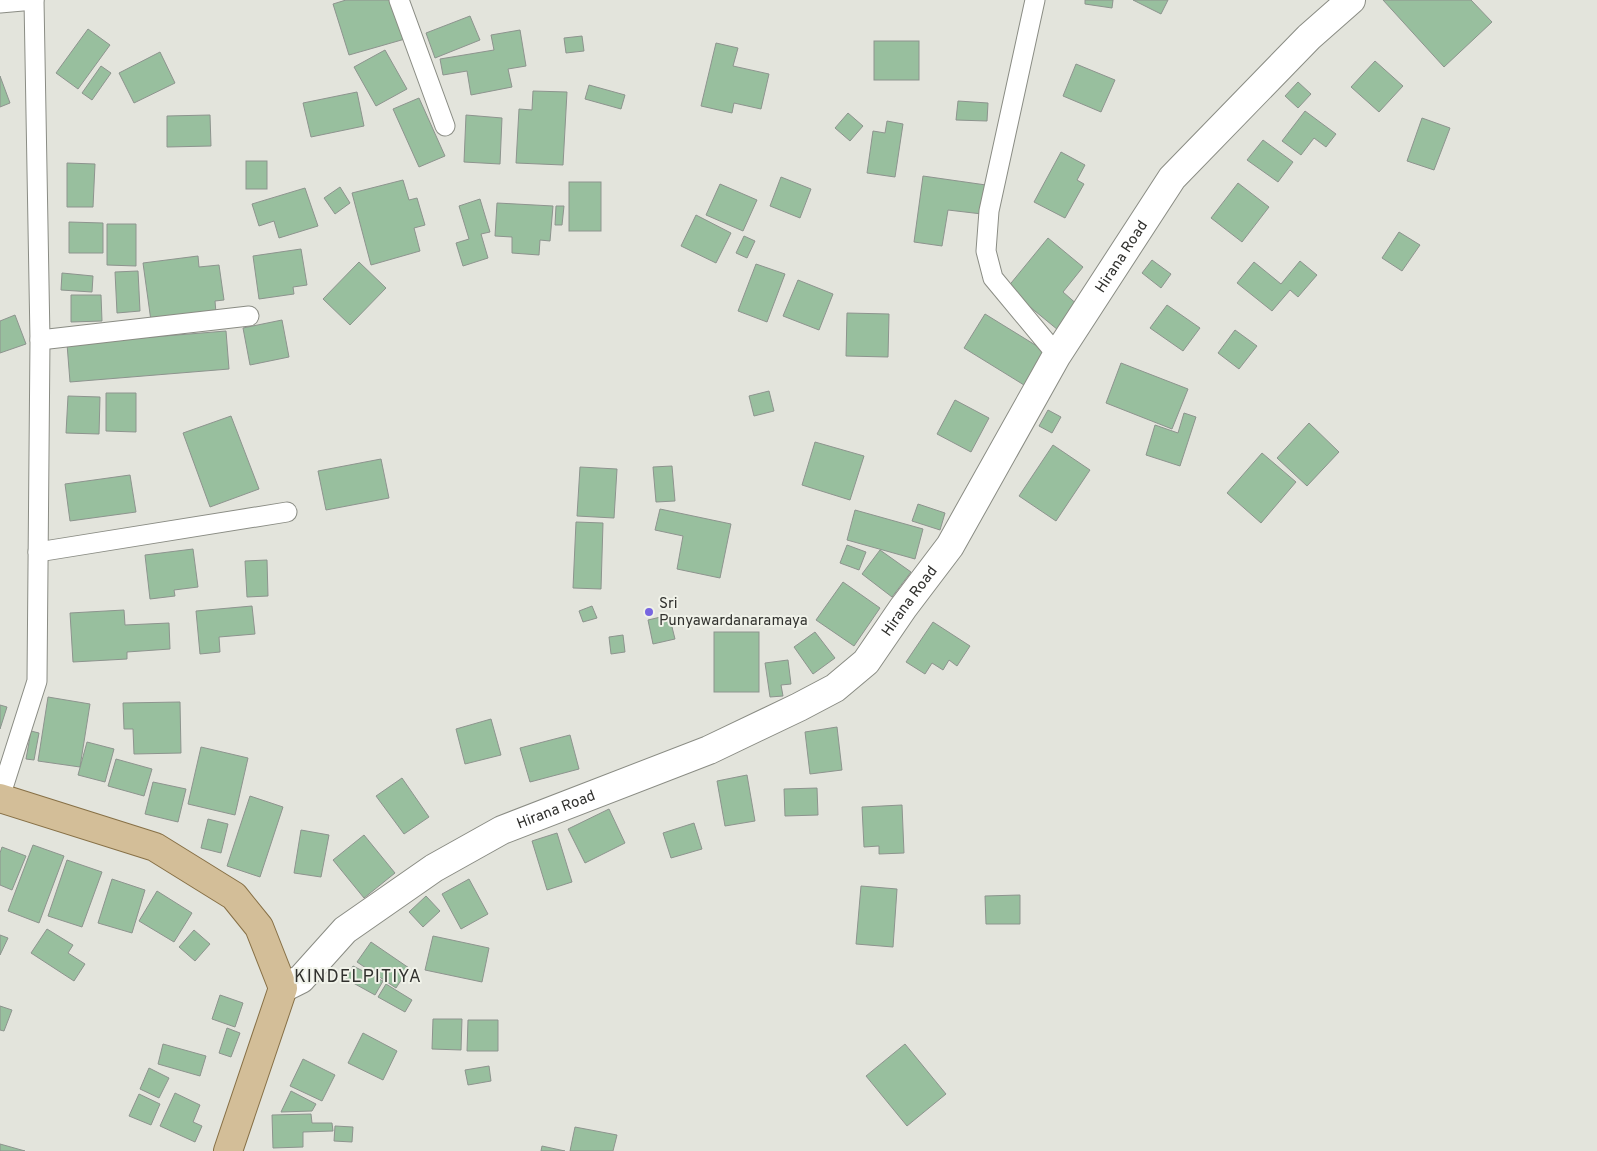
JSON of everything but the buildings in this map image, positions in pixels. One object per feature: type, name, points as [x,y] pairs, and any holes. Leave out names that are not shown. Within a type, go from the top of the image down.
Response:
[{"type":"main road","points":[[0,797],[155,847],[234,896],[259,927],[283,988],[228,1151]]},
{"type":"street","points":[[0,3],[34,0],[40,340],[37,681],[0,797]]},
{"type":"street","points":[[399,0],[445,126]]},
{"type":"street","points":[[1035,0],[989,211],[986,251],[993,278],[1057,355]]},
{"type":"street","name":"Hirana Road","points":[[283,988],[301,979],[345,930],[434,868],[502,830],[709,750],[835,688],[866,662],[903,608],[950,546],[1057,355],[1172,178],[1309,37],[1351,0]]},
{"type":"street","points":[[40,340],[249,316]]},
{"type":"street","points":[[38,552],[287,512]]},
{"type":"place","name":"Sri Punyawardanaramaya","points":[[649,612]]},
{"type":"district","name":"KINDELPITIYA","points":[[358,976]]}]
